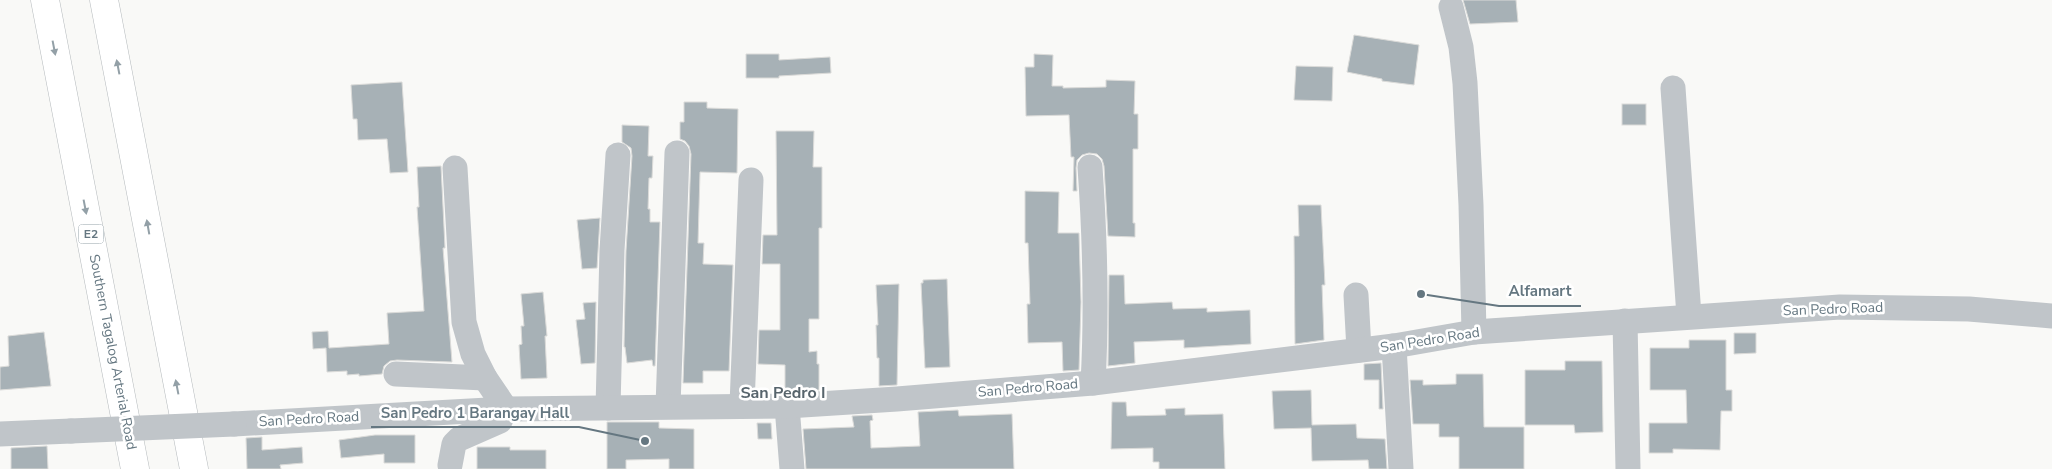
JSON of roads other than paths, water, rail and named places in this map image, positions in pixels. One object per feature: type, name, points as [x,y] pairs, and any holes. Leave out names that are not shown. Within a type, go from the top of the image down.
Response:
[{"type":"highway","name":"Southern Tagalog Arterial Road","points":[[45,0],[135,469]]},
{"type":"highway","points":[[104,0],[194,469]]},
{"type":"street","points":[[1451,6],[1461,47],[1465,83],[1471,205],[1474,332]]},
{"type":"street","points":[[1673,88],[1689,316]]},
{"type":"street","points":[[668,406],[677,153]]},
{"type":"street","points":[[608,408],[612,250],[618,155]]},
{"type":"street","points":[[1090,166],[1096,245],[1094,383]]},
{"type":"street","points":[[450,465],[454,444],[459,439],[500,421],[506,409],[485,378],[473,354],[464,322],[455,168]]},
{"type":"street","points":[[742,405],[751,180]]},
{"type":"street","points":[[1356,295],[1359,350]]},
{"type":"street","name":"San Pedro Road","points":[[0,434],[234,424],[506,409],[787,406],[1094,383],[1394,346],[1474,332],[1840,307],[1969,309],[2052,316]]},
{"type":"street","points":[[1625,321],[1628,469]]},
{"type":"street","points":[[1394,346],[1401,469]]},
{"type":"street","points":[[396,374],[485,378]]},
{"type":"street","points":[[787,406],[792,469]]},
{"type":"place","name":"Alfamart","points":[[1421,294]]},
{"type":"place","name":"San Pedro 1 Barangay Hall","points":[[645,441]]},
{"type":"district","name":"San Pedro I","points":[[783,393]]}]
